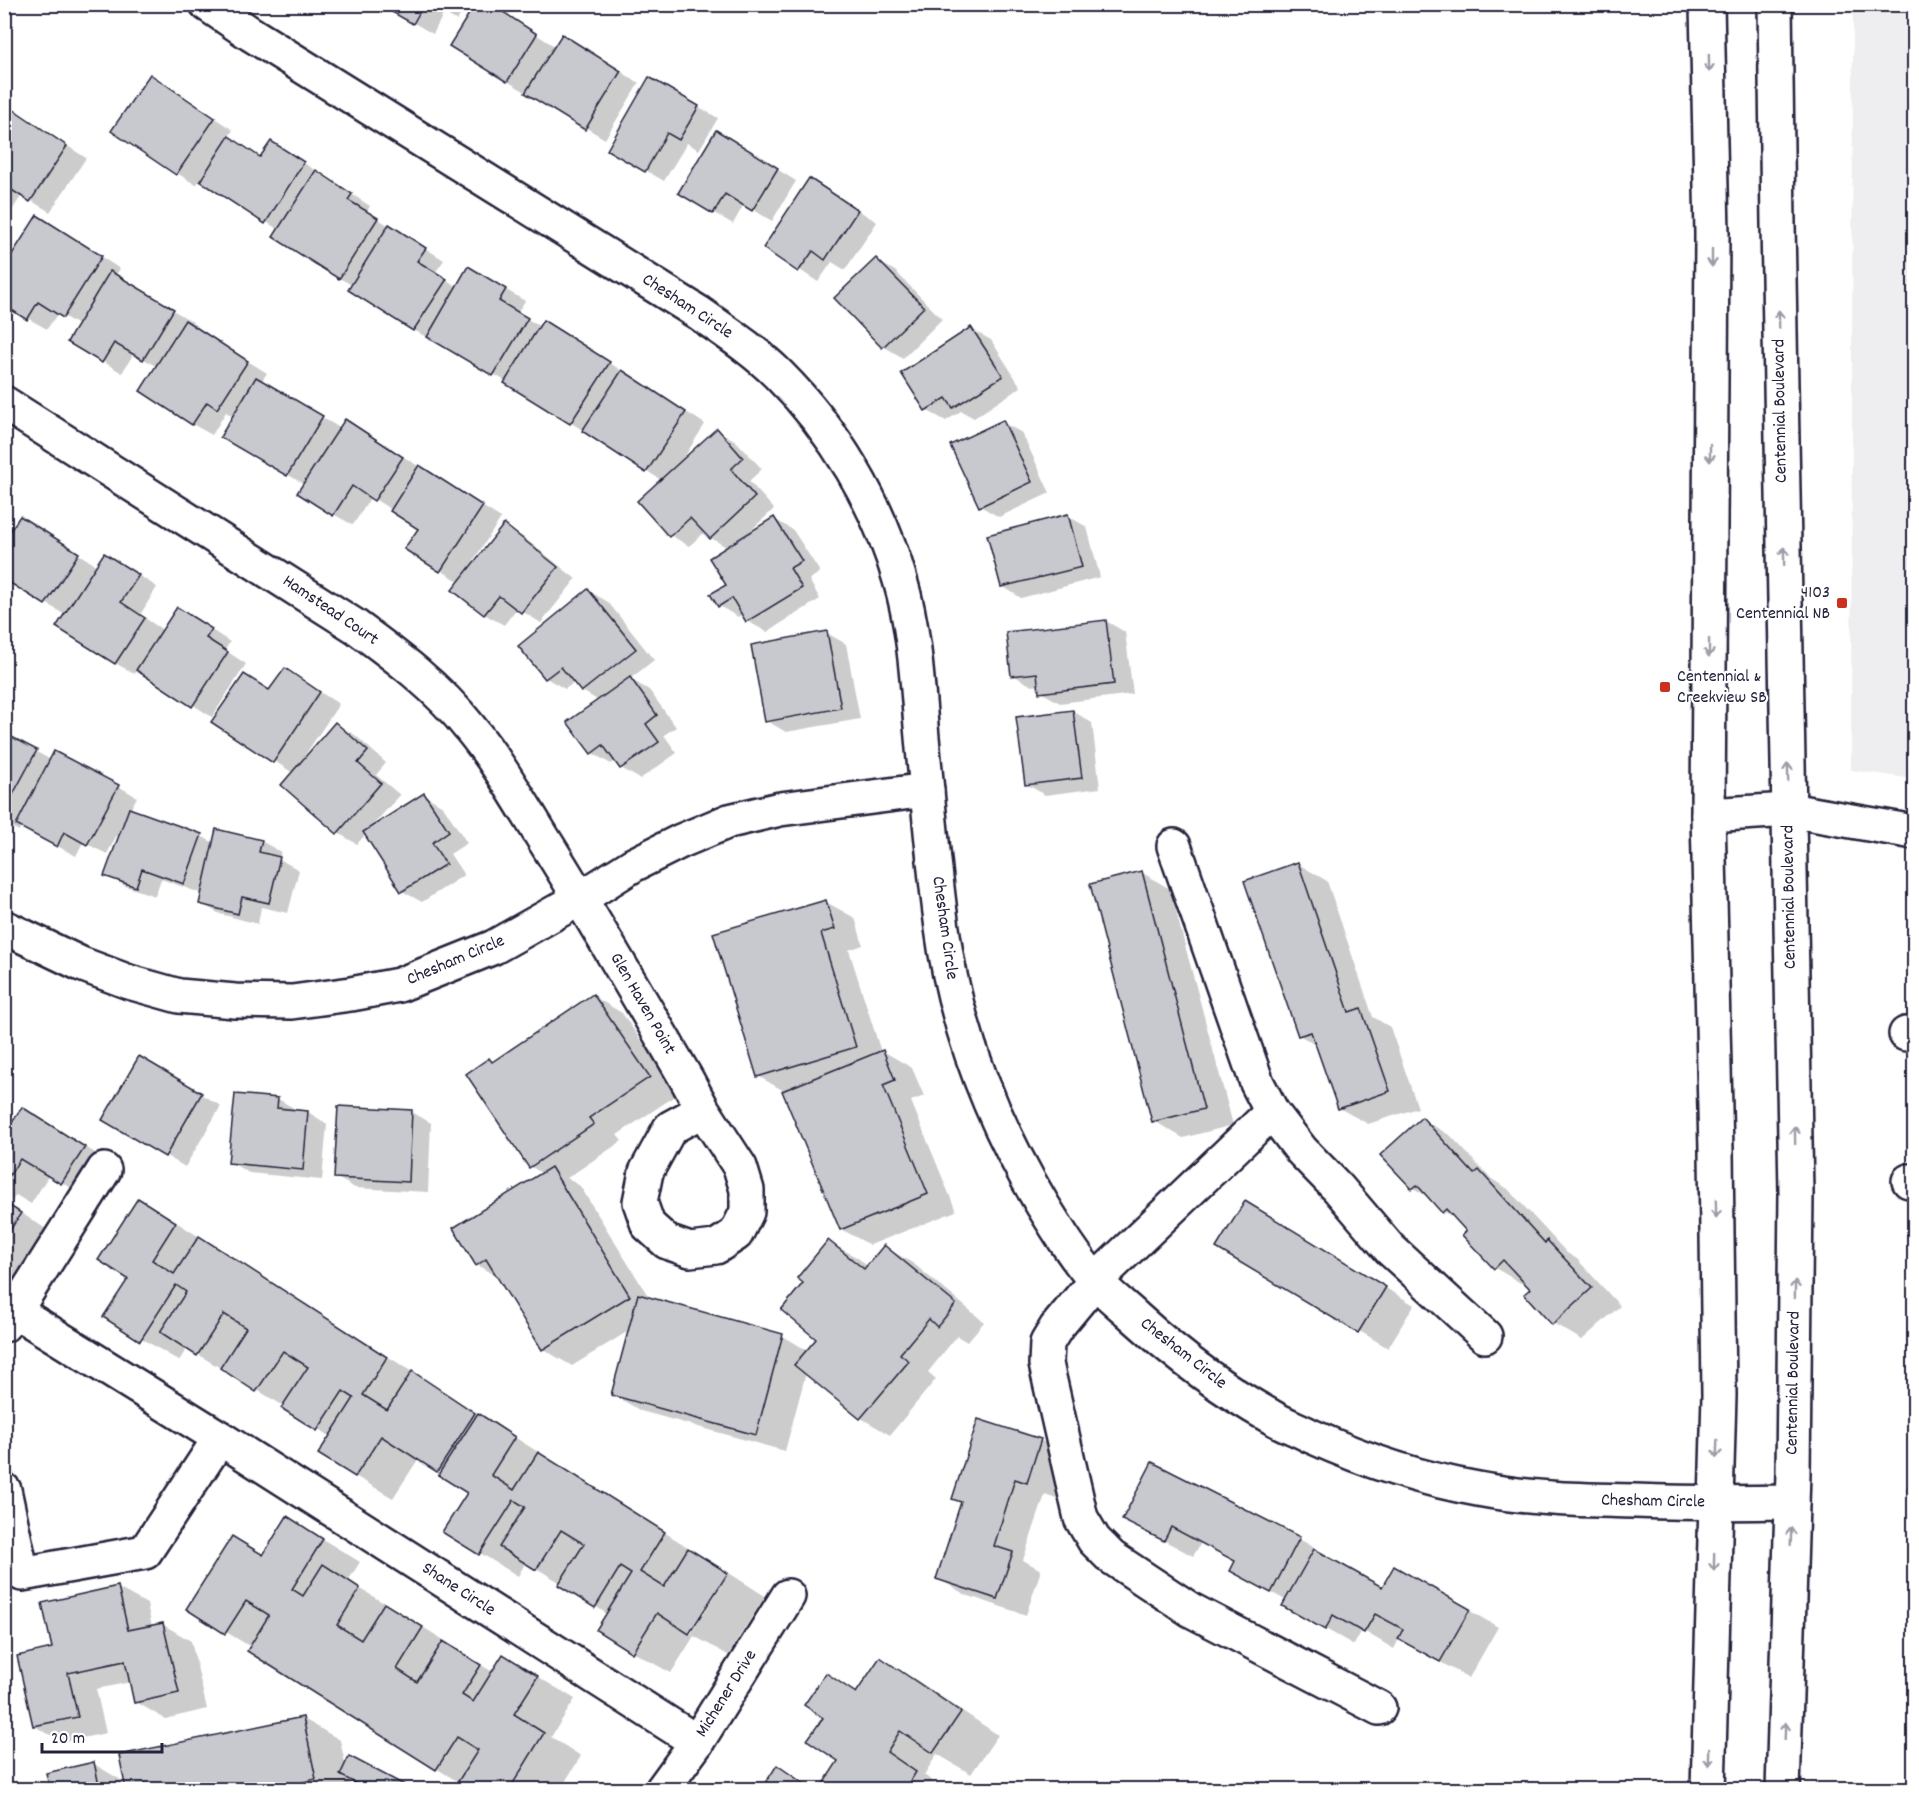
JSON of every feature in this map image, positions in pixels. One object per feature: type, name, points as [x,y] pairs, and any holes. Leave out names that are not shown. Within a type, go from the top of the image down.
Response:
[{"type":"street","name":"Chesham Circle","points":[[207,4],[251,34],[699,313],[777,372],[811,409],[844,456],[869,499],[888,541],[901,583],[914,643],[942,928],[953,992],[970,1052],[993,1111],[1022,1170],[1057,1229],[1095,1281],[1155,1335],[1210,1379],[1271,1417],[1337,1448],[1408,1473],[1478,1489],[1560,1500],[1716,1503],[1792,1488]]},
{"type":"street","points":[[1707,4],[1712,234],[1708,815],[1719,1395],[1708,1790]]},
{"type":"street","name":"Centennial Boulevard","points":[[1776,4],[1796,1193],[1792,1488],[1783,1790]]},
{"type":"street","name":"Hamstead Court","points":[[4,403],[354,626],[396,656],[426,682],[470,727],[497,765],[581,898]]},
{"type":"street","name":"Chesham Circle","points":[[4,927],[81,964],[129,982],[179,996],[235,1001],[292,1002],[351,994],[399,985],[494,947],[581,898],[633,865],[681,841],[729,821],[780,809],[927,790]]},
{"type":"street","points":[[1708,815],[1789,810],[1914,832]]},
{"type":"street","points":[[1174,846],[1257,1083],[1272,1113],[1302,1151],[1338,1188],[1390,1249],[1485,1336]]},
{"type":"street","name":"Glen Haven Point","points":[[581,898],[703,1110]]},
{"type":"street","points":[[1272,1113],[1095,1281],[1056,1328],[1047,1343],[1046,1364],[1082,1518],[1094,1540],[1112,1557],[1191,1610],[1379,1708]]},
{"type":"street","points":[[10,1318],[104,1170]]},
{"type":"street","name":"Shane Circle","points":[[10,1318],[220,1438],[697,1742]]},
{"type":"street","points":[[4,1490],[22,1574],[145,1552],[220,1438]]},
{"type":"street","name":"Michener Drive","points":[[662,1790],[697,1742],[788,1596]]},
{"type":"shaded area","points":[[1853,5],[1914,5],[1914,779],[1851,770]]},
{"type":"building","points":[[378,4],[424,4],[413,24]]},
{"type":"building","points":[[475,4],[491,4],[537,34],[507,82],[449,46]]},
{"type":"building","points":[[562,34],[621,71],[585,130],[525,93]]},
{"type":"building","points":[[150,74],[215,118],[176,175],[111,131]]},
{"type":"building","points":[[649,77],[699,106],[679,140],[667,133],[645,172],[607,150]]},
{"type":"building","points":[[4,103],[67,146],[30,202],[4,185]]},
{"type":"building","points":[[716,130],[778,168],[752,211],[725,194],[713,214],[678,193]]},
{"type":"building","points":[[229,136],[260,157],[271,141],[304,162],[265,224],[200,181]]},
{"type":"building","points":[[316,170],[352,194],[348,200],[378,218],[339,279],[273,237]]},
{"type":"building","points":[[809,178],[858,210],[825,260],[813,251],[798,272],[763,248]]},
{"type":"building","points":[[37,215],[102,256],[63,318],[38,302],[27,320],[4,305],[4,267]]},
{"type":"building","points":[[389,224],[426,248],[417,261],[447,279],[413,331],[348,290]]},
{"type":"building","points":[[876,258],[924,307],[882,348],[834,298]]},
{"type":"building","points":[[468,266],[506,289],[499,301],[528,318],[493,376],[427,337]]},
{"type":"building","points":[[110,271],[174,309],[143,360],[114,343],[102,363],[67,342]]},
{"type":"building","points":[[185,320],[248,361],[217,409],[207,402],[192,425],[140,391]]},
{"type":"building","points":[[543,320],[610,362],[570,424],[504,383]]},
{"type":"building","points":[[971,327],[1003,376],[953,408],[946,398],[925,411],[901,373]]},
{"type":"building","points":[[622,370],[686,412],[646,473],[582,431]]},
{"type":"building","points":[[256,377],[323,416],[287,476],[220,437]]},
{"type":"building","points":[[345,419],[403,457],[374,501],[352,486],[333,516],[297,493]]},
{"type":"building","points":[[1003,420],[1032,482],[979,507],[950,445]]},
{"type":"building","points":[[717,428],[743,458],[731,469],[755,497],[710,539],[690,518],[669,537],[637,501]]},
{"type":"building","points":[[419,465],[483,506],[440,572],[404,549],[418,529],[390,511]]},
{"type":"building","points":[[1068,514],[1082,567],[1001,587],[987,535]]},
{"type":"building","points":[[20,516],[79,553],[45,605],[4,579],[4,540]]},
{"type":"building","points":[[774,517],[802,561],[790,568],[802,588],[746,622],[732,598],[718,607],[710,594],[726,585],[709,558]]},
{"type":"building","points":[[504,524],[558,567],[521,613],[499,596],[484,615],[452,590]]},
{"type":"building","points":[[104,553],[139,575],[121,602],[145,618],[115,664],[56,627]]},
{"type":"building","points":[[588,589],[636,649],[581,692],[561,667],[545,679],[518,646]]},
{"type":"building","points":[[177,607],[212,629],[206,638],[228,652],[192,707],[136,670]]},
{"type":"building","points":[[1106,620],[1114,684],[1039,693],[1037,673],[1011,676],[1006,632]]},
{"type":"building","points":[[827,631],[841,708],[765,722],[751,645]]},
{"type":"building","points":[[285,668],[320,692],[273,763],[211,722],[244,674],[269,690]]},
{"type":"building","points":[[630,677],[657,715],[646,724],[659,742],[620,769],[603,745],[591,754],[567,722]]},
{"type":"building","points":[[1073,710],[1082,778],[1025,785],[1016,717]]},
{"type":"building","points":[[335,722],[368,751],[358,763],[381,783],[337,834],[281,785]]},
{"type":"building","points":[[4,733],[37,750],[4,811]]},
{"type":"building","points":[[54,751],[119,785],[87,845],[64,832],[57,847],[16,825]]},
{"type":"building","points":[[424,793],[449,831],[432,843],[446,864],[401,892],[363,832]]},
{"type":"building","points":[[129,808],[202,834],[184,884],[142,869],[136,887],[104,876]]},
{"type":"building","points":[[216,829],[262,840],[259,852],[280,857],[269,903],[242,897],[238,914],[199,904]]},
{"type":"building","points":[[1298,862],[1349,1012],[1361,1008],[1390,1091],[1338,1109],[1311,1032],[1298,1036],[1244,881]]},
{"type":"building","points":[[1142,871],[1204,1109],[1152,1122],[1090,884]]},
{"type":"building","points":[[826,900],[835,929],[821,933],[856,1047],[757,1077],[713,933]]},
{"type":"building","points":[[593,994],[650,1077],[589,1118],[594,1124],[529,1168],[466,1074],[489,1058],[492,1062]]},
{"type":"building","points":[[883,1050],[895,1080],[883,1085],[928,1194],[840,1230],[782,1091]]},
{"type":"building","points":[[139,1056],[202,1093],[165,1157],[102,1120]]},
{"type":"building","points":[[235,1094],[278,1098],[277,1108],[308,1111],[303,1170],[228,1163]]},
{"type":"building","points":[[338,1106],[412,1110],[409,1182],[334,1178]]},
{"type":"building","points":[[22,1107],[85,1147],[61,1184],[20,1159],[4,1184],[4,1135]]},
{"type":"building","points":[[1422,1117],[1474,1174],[1479,1170],[1545,1243],[1547,1240],[1592,1288],[1552,1325],[1524,1294],[1530,1289],[1503,1260],[1494,1269],[1462,1235],[1466,1231],[1446,1209],[1442,1213],[1417,1185],[1412,1189],[1380,1155]]},
{"type":"building","points":[[551,1167],[630,1296],[542,1350],[486,1259],[476,1266],[453,1228]]},
{"type":"building","points":[[138,1198],[176,1222],[152,1260],[174,1274],[199,1236],[387,1357],[363,1395],[387,1410],[412,1371],[475,1413],[437,1472],[381,1436],[355,1477],[318,1454],[354,1398],[343,1391],[317,1431],[281,1408],[308,1367],[283,1351],[256,1392],[220,1368],[246,1328],[224,1314],[197,1356],[160,1332],[186,1292],[176,1285],[140,1341],[103,1317],[128,1279],[98,1260]]},
{"type":"building","points":[[1245,1201],[1386,1287],[1358,1333],[1216,1248]]},
{"type":"building","points":[[4,1202],[21,1213],[4,1240]]},
{"type":"building","points":[[828,1240],[864,1269],[884,1245],[956,1304],[937,1327],[929,1319],[900,1354],[909,1361],[860,1419],[794,1365],[816,1339],[781,1310],[803,1283],[797,1278]]},
{"type":"building","points":[[638,1294],[783,1334],[756,1435],[611,1395]]},
{"type":"building","points":[[478,1413],[515,1437],[491,1475],[514,1490],[538,1452],[665,1532],[640,1572],[664,1587],[688,1548],[728,1573],[689,1634],[657,1613],[632,1653],[596,1630],[631,1574],[620,1567],[595,1608],[558,1585],[584,1544],[561,1530],[536,1570],[499,1547],[525,1507],[514,1500],[479,1555],[442,1532],[467,1493],[438,1475]]},
{"type":"building","points":[[978,1419],[1041,1439],[1027,1483],[1015,1479],[994,1546],[1013,1552],[997,1599],[936,1579],[961,1502],[952,1499]]},
{"type":"building","points":[[1152,1462],[1300,1537],[1271,1593],[1230,1571],[1235,1561],[1171,1527],[1164,1541],[1122,1520]]},
{"type":"building","points":[[287,1516],[323,1539],[292,1589],[303,1596],[323,1564],[360,1588],[337,1625],[361,1640],[384,1603],[423,1627],[397,1669],[417,1682],[443,1641],[481,1665],[462,1695],[473,1702],[503,1654],[538,1676],[514,1714],[544,1733],[509,1790],[468,1790],[457,1783],[478,1750],[457,1737],[436,1770],[247,1651],[269,1615],[246,1601],[225,1634],[186,1609],[232,1536],[263,1555]]},
{"type":"building","points":[[1314,1549],[1382,1587],[1394,1566],[1470,1609],[1440,1662],[1398,1639],[1403,1629],[1375,1614],[1364,1633],[1333,1615],[1325,1630],[1282,1606]]},
{"type":"building","points":[[118,1586],[128,1630],[163,1623],[179,1693],[134,1703],[125,1661],[68,1673],[78,1717],[33,1726],[17,1656],[52,1648],[42,1603]]},
{"type":"building","points":[[880,1657],[961,1712],[933,1753],[900,1731],[887,1752],[916,1772],[905,1790],[819,1790],[838,1761],[807,1740],[823,1718],[804,1705],[826,1673],[856,1693]]},
{"type":"building","points":[[303,1717],[316,1779],[299,1783],[301,1790],[126,1790],[119,1755]]},
{"type":"building","points":[[349,1756],[414,1790],[368,1790],[340,1775]]},
{"type":"building","points":[[94,1762],[100,1790],[50,1790],[46,1773]]},
{"type":"building","points":[[777,1765],[813,1790],[761,1790]]},
{"type":"place","name":"4103 Centennial NB","points":[[1842,603]]},
{"type":"place","name":"Centennial & Creekview SB","points":[[1665,687]]}]
